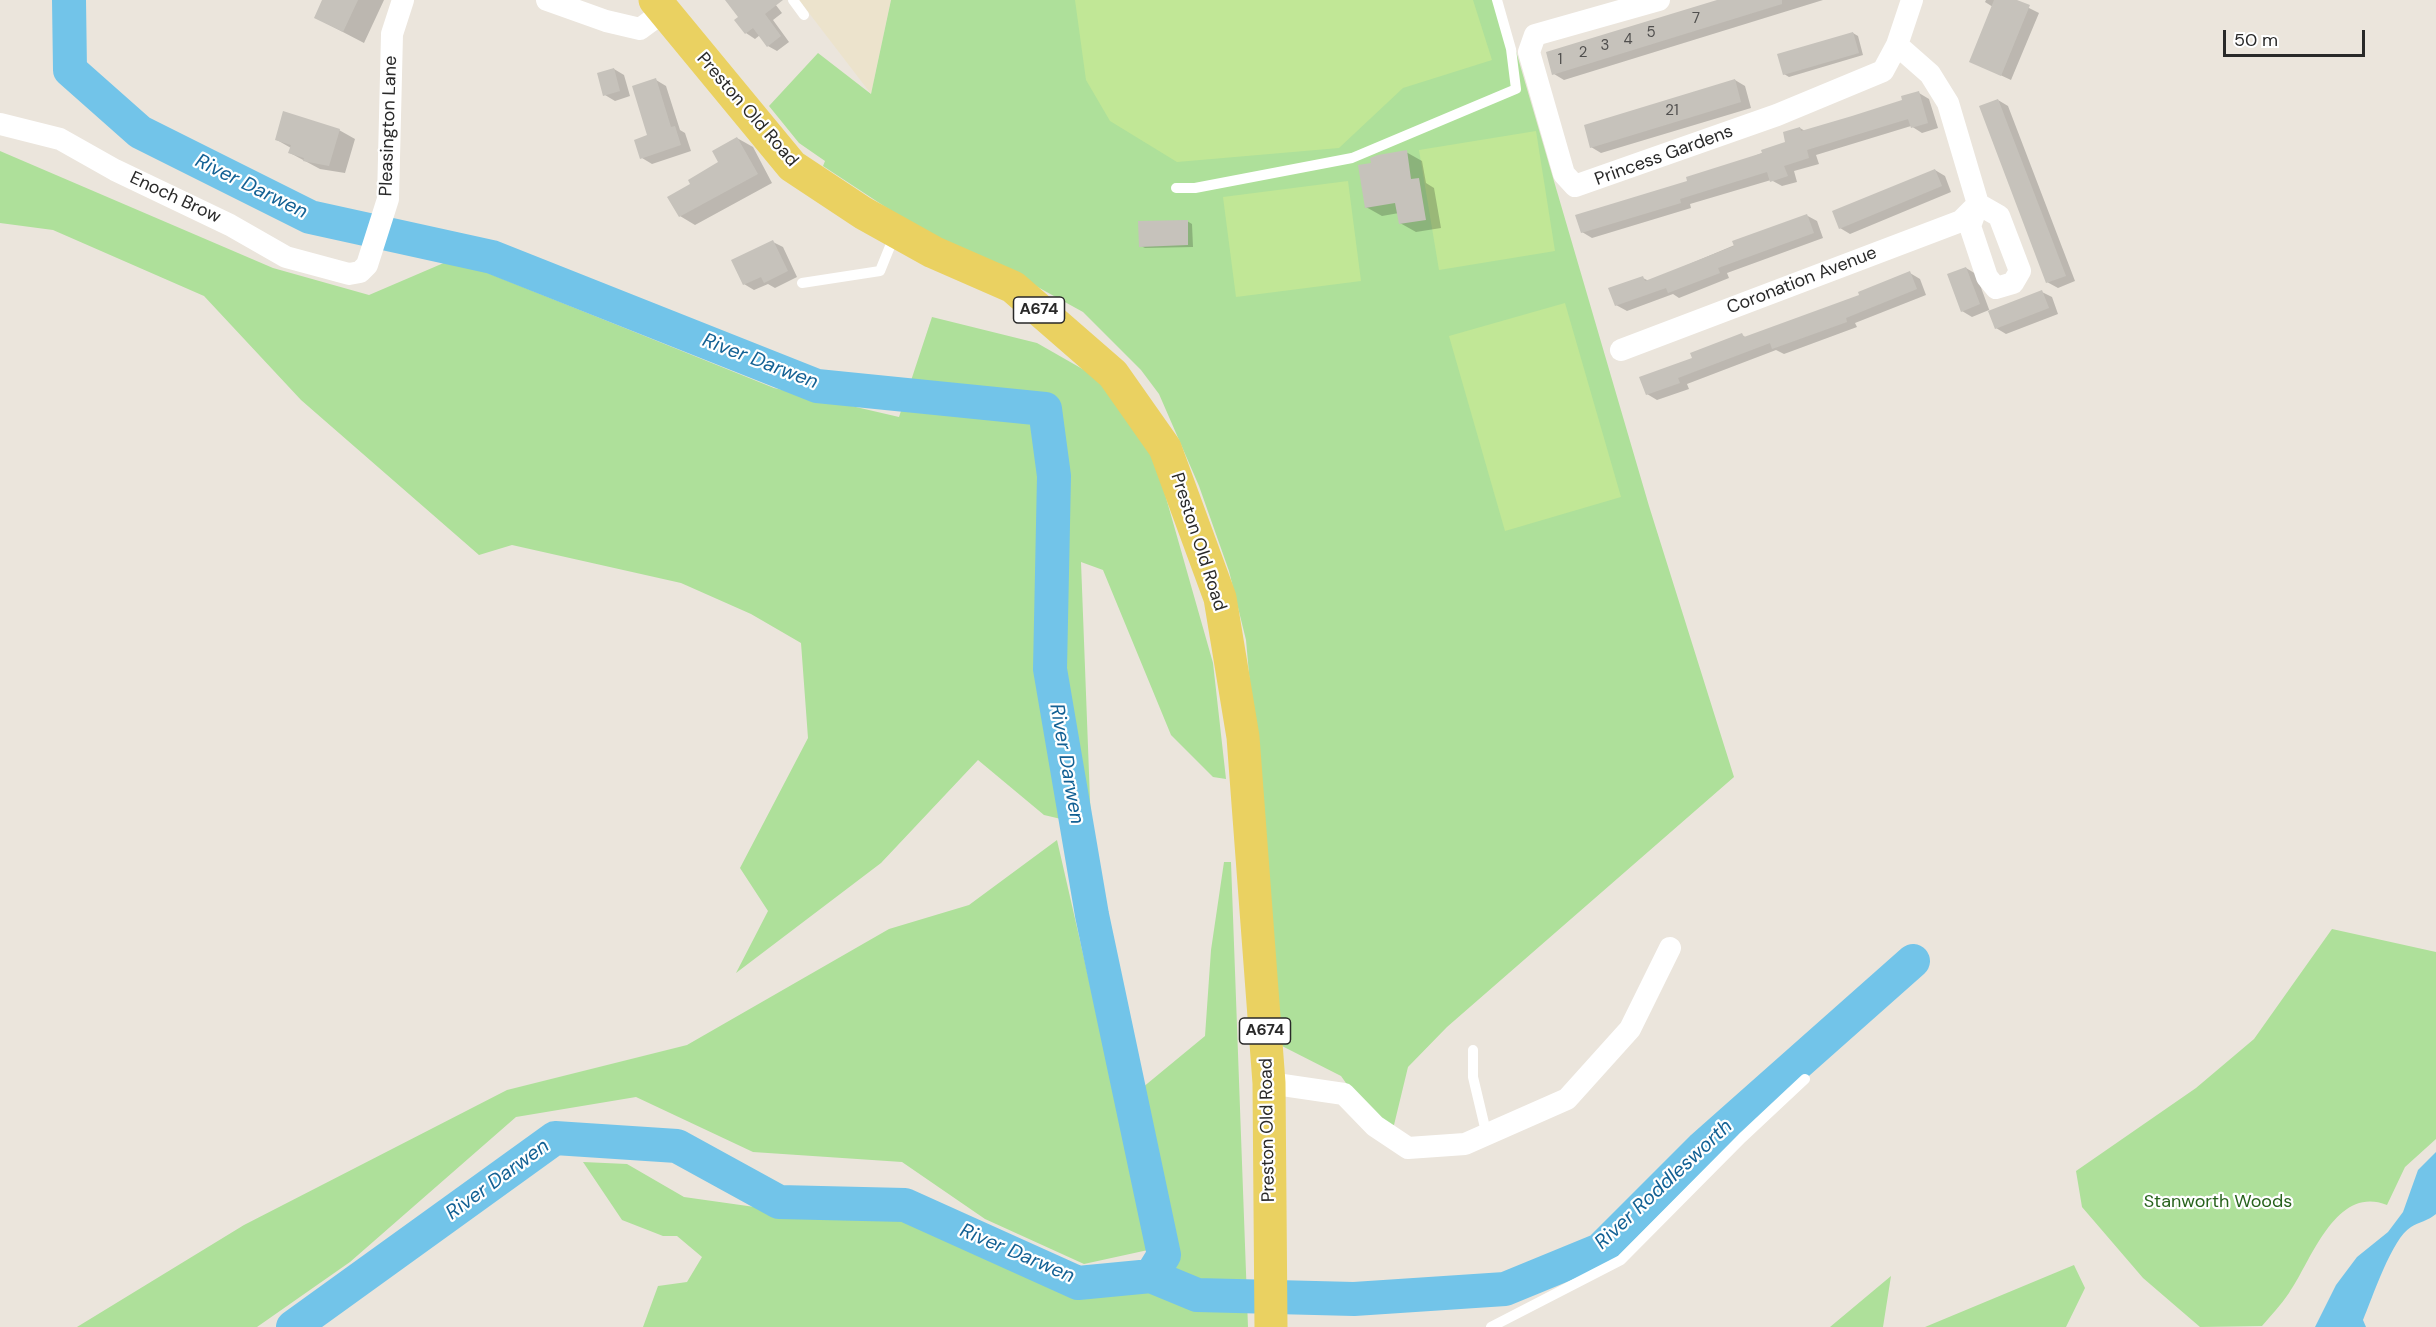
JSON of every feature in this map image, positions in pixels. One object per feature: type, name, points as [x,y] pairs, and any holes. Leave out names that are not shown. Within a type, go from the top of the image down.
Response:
[{"type":"main road","name":"Preston Old Road","points":[[659,6],[792,166],[933,252],[1012,287],[1113,374],[1166,448],[1220,598],[1243,737],[1269,1083],[1271,1327]]},
{"type":"street","name":"Pleasington Lane","points":[[358,270],[388,199],[392,34],[403,0]]},
{"type":"street","points":[[547,0],[606,21],[640,29],[659,6]]},
{"type":"street","name":"Princess Gardens","points":[[1659,0],[1535,35],[1529,52],[1564,174],[1575,186],[1777,116],[1883,71],[1897,45],[1912,0]]},
{"type":"street","name":"Coronation Avenue","points":[[1621,350],[1960,221],[1978,204],[1948,103],[1930,74],[1897,45]]},
{"type":"street","name":"Enoch Brow","points":[[0,124],[60,139],[115,170],[230,225],[286,257],[358,270]]},
{"type":"street","points":[[1269,1083],[1344,1095],[1375,1126],[1408,1148],[1466,1144],[1567,1099],[1630,1029],[1670,948]]},
{"type":"lane","points":[[793,0],[804,15]]},
{"type":"lane","points":[[1176,188],[1194,188],[1352,158],[1515,88],[1511,49],[1497,0]]},
{"type":"lane","points":[[802,283],[859,272],[880,271],[896,231]]},
{"type":"lane","points":[[1473,1050],[1473,1077],[1487,1136]]},
{"type":"lane","points":[[1491,1327],[1621,1260],[1742,1138],[1805,1079]]},
{"type":"shaded area","points":[[799,0],[891,0],[871,94]]},
{"type":"green space","points":[[891,0],[1501,0],[1649,506],[1734,777],[1447,1027],[1408,1067],[1394,1125],[1375,1124],[1341,1076],[1282,1046],[1246,640],[1229,571],[1199,486],[1159,394],[1141,370],[1083,312],[994,263],[922,231],[823,166],[825,161],[799,143],[769,106],[818,53],[871,94]]},
{"type":"green space","points":[[1075,0],[1473,0],[1492,60],[1403,88],[1339,148],[1177,162],[1110,121],[1086,80]]},
{"type":"green space","points":[[1536,131],[1555,251],[1439,270],[1419,150]]},
{"type":"green space","points":[[0,151],[273,268],[369,295],[453,259],[774,388],[899,417],[932,317],[1037,343],[1107,383],[1155,459],[1213,663],[1226,779],[1213,777],[1171,735],[1103,570],[1081,562],[1091,826],[1044,815],[978,760],[881,863],[736,973],[768,911],[740,868],[808,738],[801,643],[751,614],[681,583],[512,545],[479,555],[301,400],[204,296],[53,230],[0,223]]},
{"type":"green space","points":[[1348,181],[1361,281],[1236,297],[1223,197]]},
{"type":"green space","points":[[1565,303],[1621,497],[1505,531],[1449,336]]},
{"type":"green space","points":[[1057,840],[1146,1229],[1148,1250],[1084,1264],[985,1219],[902,1162],[753,1152],[636,1097],[516,1117],[350,1262],[257,1327],[77,1327],[244,1225],[507,1090],[687,1045],[889,929],[969,905]]},
{"type":"green space","points":[[1224,862],[1231,862],[1248,1327],[643,1327],[658,1286],[687,1282],[702,1257],[677,1236],[663,1236],[622,1220],[583,1162],[627,1164],[684,1197],[797,1213],[893,1214],[964,1232],[1086,1298],[1160,1283],[1171,1262],[1142,1088],[1205,1036],[1211,950]]},
{"type":"green space","name":"Stanworth Woods","points":[[2332,929],[2436,952],[2436,1139],[2405,1167],[2387,1205],[2369,1201],[2353,1206],[2339,1215],[2316,1246],[2289,1293],[2262,1326],[2200,1327],[2143,1278],[2082,1207],[2076,1171],[2196,1088],[2254,1039]]},
{"type":"green space","points":[[2074,1265],[2085,1288],[2066,1327],[1925,1327]]},
{"type":"green space","points":[[1891,1276],[1883,1327],[1830,1327]]},
{"type":"water","points":[[2436,1152],[2436,1214],[2411,1227],[2397,1243],[2383,1270],[2363,1320],[2366,1327],[2315,1327],[2336,1285],[2357,1257],[2388,1232],[2403,1212],[2418,1170]]},
{"type":"building","points":[[322,0],[358,0],[343,32],[314,18]]},
{"type":"building","points":[[725,0],[783,0],[765,14],[781,36],[767,47],[753,28],[745,34],[734,20],[738,17]]},
{"type":"building","points":[[1717,0],[1782,0],[1782,4],[1552,75],[1546,52]]},
{"type":"building","points":[[1994,0],[2017,0],[2030,5],[2001,76],[1969,62]]},
{"type":"building","points":[[1853,32],[1859,53],[1783,75],[1777,54]]},
{"type":"building","points":[[614,68],[620,91],[603,96],[597,73]]},
{"type":"building","points":[[656,78],[671,127],[675,126],[681,145],[640,159],[634,140],[647,135],[632,86]]},
{"type":"building","points":[[1735,79],[1741,102],[1590,148],[1584,125]]},
{"type":"building","points":[[1919,91],[1928,123],[1911,128],[1908,119],[1807,150],[1809,158],[1784,166],[1788,176],[1770,182],[1767,172],[1680,199],[1681,203],[1581,233],[1575,215],[1687,181],[1686,177],[1762,153],[1761,150],[1785,142],[1783,132],[1800,127],[1801,131],[1852,116],[1902,100],[1901,96]]},
{"type":"building","points":[[1998,99],[2066,276],[2046,283],[1979,106]]},
{"type":"building","points":[[283,111],[340,129],[329,166],[303,161],[304,158],[288,153],[291,145],[275,140]]},
{"type":"building","points":[[737,137],[758,174],[679,217],[667,197],[690,184],[688,180],[718,162],[712,151]]},
{"type":"building","points":[[1407,150],[1411,179],[1419,178],[1426,220],[1399,224],[1395,203],[1365,208],[1358,165],[1371,163],[1370,158],[1378,155]]},
{"type":"building","points":[[1935,169],[1942,186],[1839,229],[1832,211]]},
{"type":"building","points":[[1807,214],[1814,233],[1718,268],[1720,273],[1668,293],[1666,288],[1615,306],[1608,288],[1643,276],[1645,281],[1734,246],[1732,241]]},
{"type":"building","points":[[1188,220],[1188,245],[1139,247],[1138,221]]},
{"type":"building","points":[[773,240],[788,271],[764,283],[761,277],[743,285],[731,260]]},
{"type":"building","points":[[1966,267],[1980,304],[1961,312],[1947,274]]},
{"type":"building","points":[[1910,271],[1917,289],[1846,318],[1847,322],[1772,349],[1770,343],[1678,378],[1680,383],[1646,395],[1639,377],[1692,358],[1690,353],[1742,333],[1744,337],[1859,295],[1858,292]]},
{"type":"building","points":[[2042,290],[2049,308],[1995,329],[1988,311]]},
{"type":"waterway","name":"River Darwen","points":[[69,0],[70,70],[140,132],[310,217],[492,257],[817,386],[1045,409],[1054,476],[1050,669],[1092,915],[1164,1255],[1151,1276],[1078,1283],[905,1205],[779,1202],[677,1146],[555,1138],[293,1327]]},
{"type":"waterway","name":"River Roddlesworth","points":[[1151,1276],[1197,1295],[1354,1299],[1505,1289],[1600,1250],[1702,1148],[1913,961]]}]
